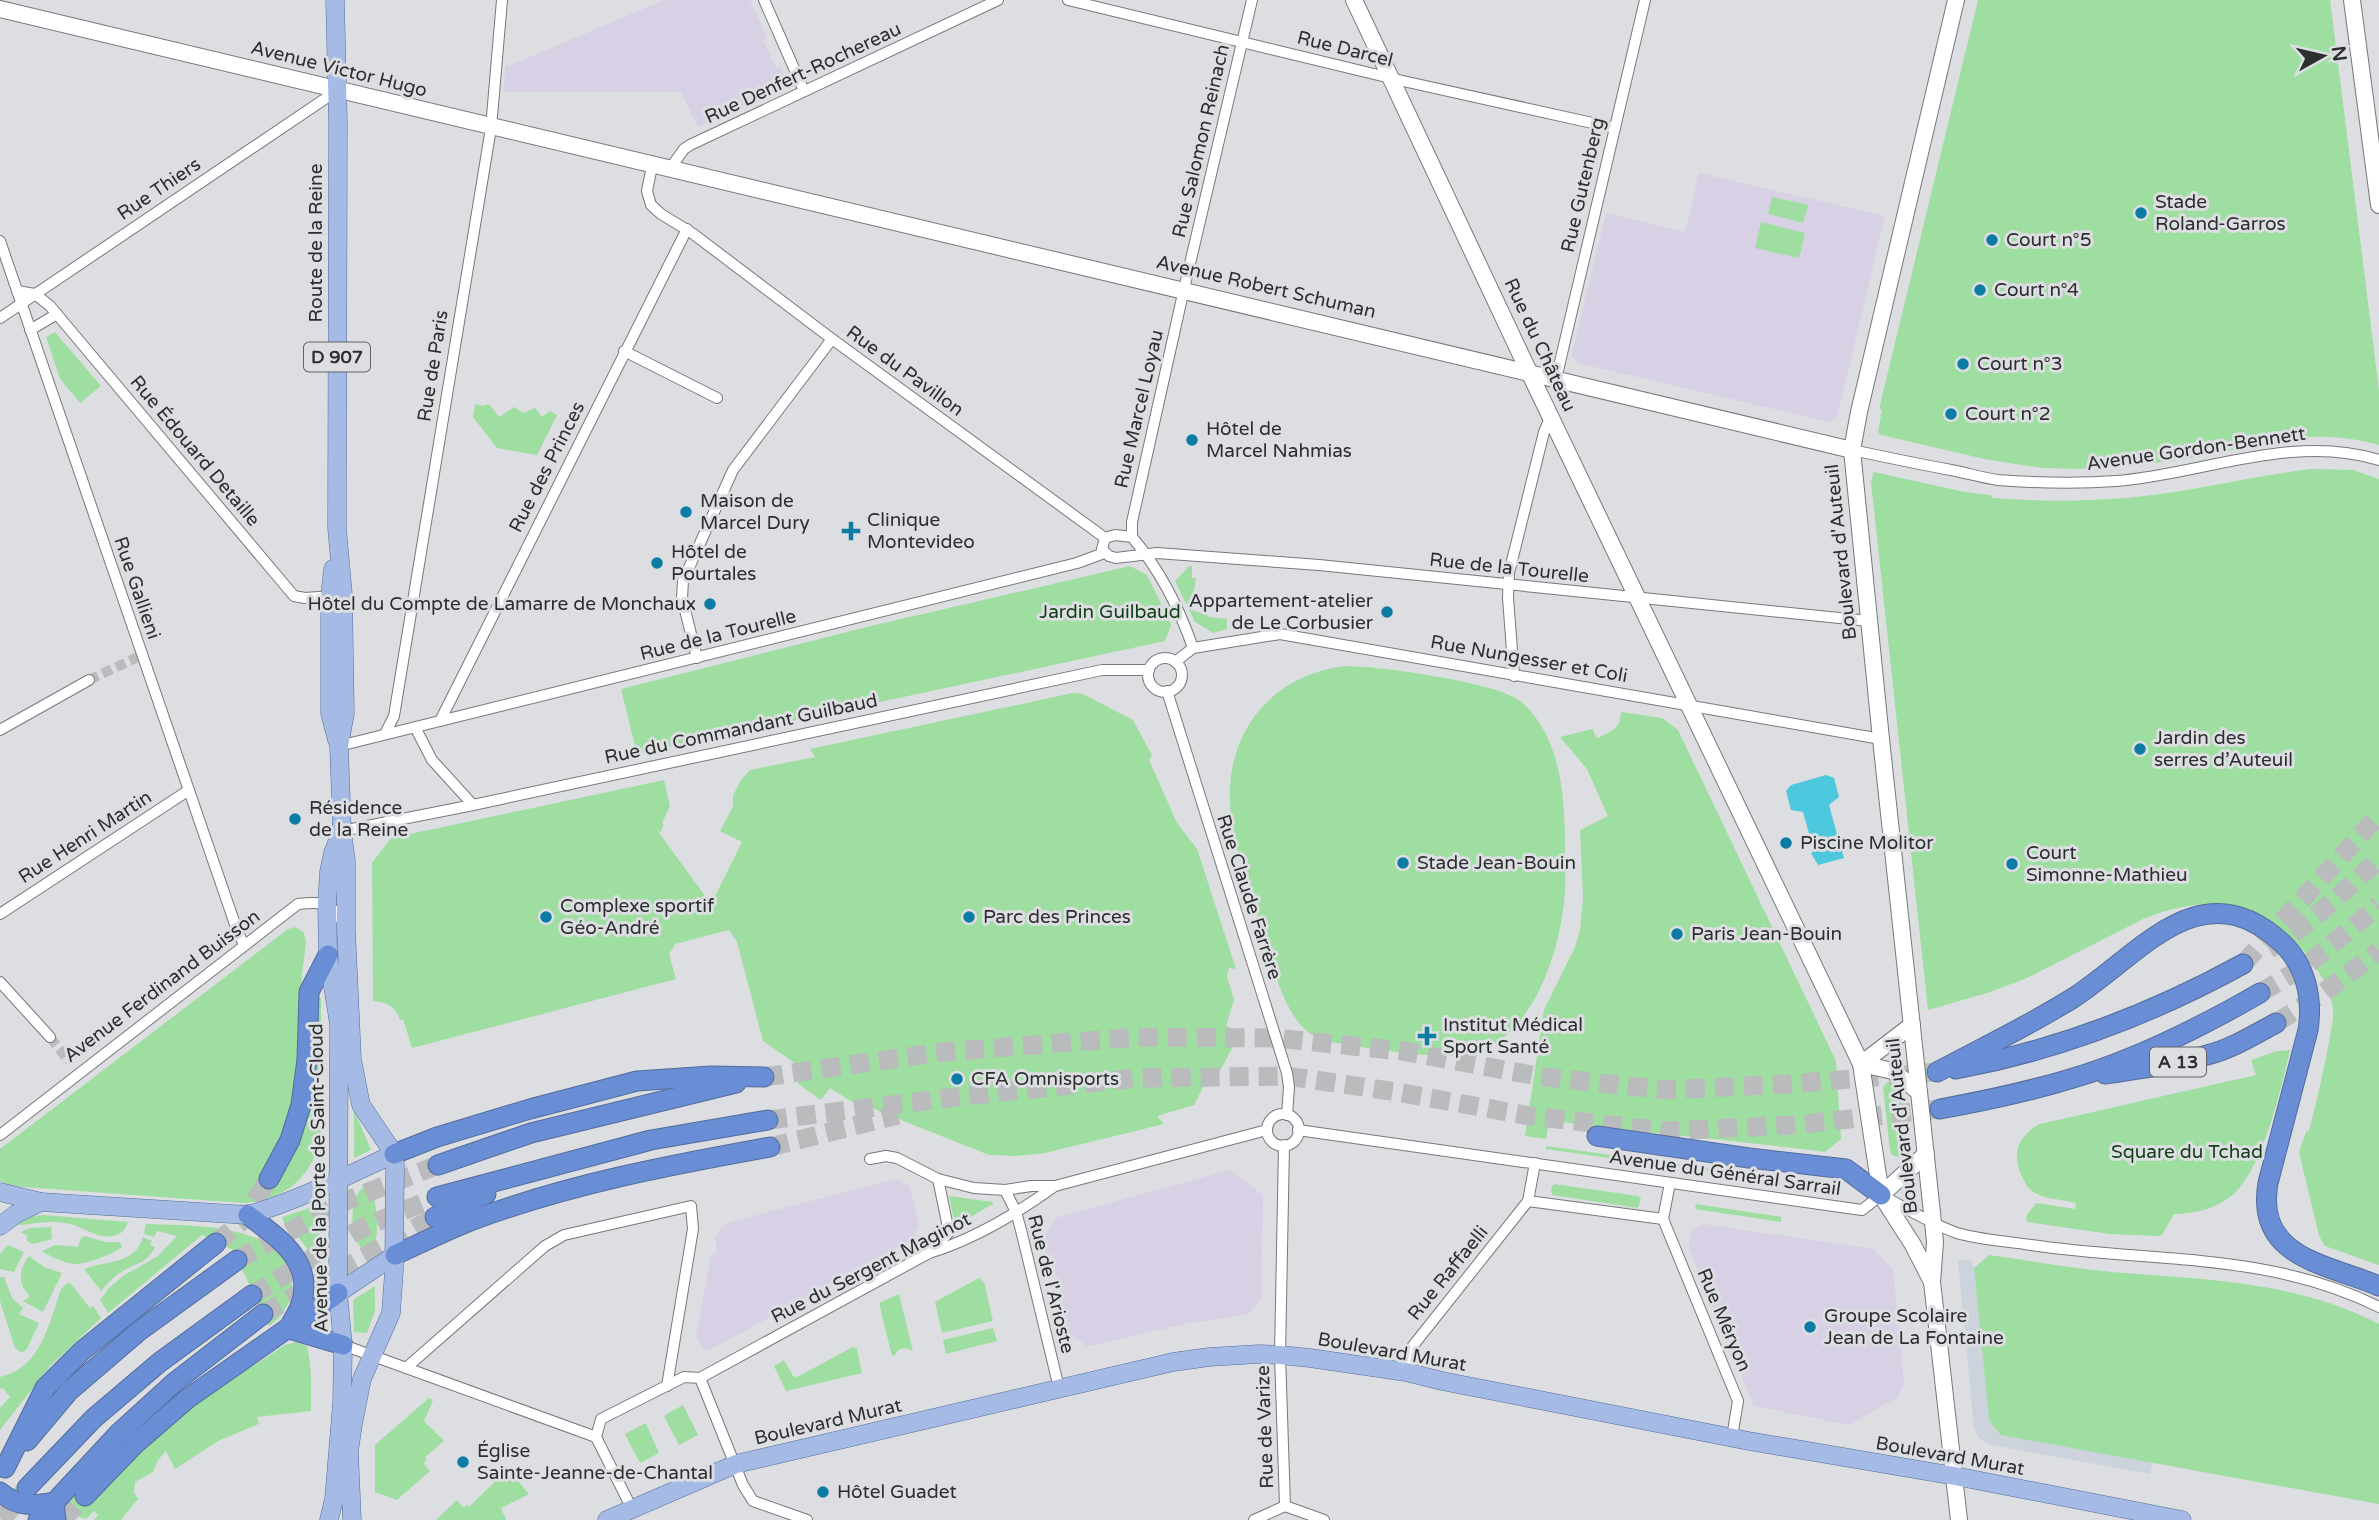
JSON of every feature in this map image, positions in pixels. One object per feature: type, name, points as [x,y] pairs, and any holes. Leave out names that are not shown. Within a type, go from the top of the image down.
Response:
[{"type":"highway","points":[[2243,964],[2174,1000],[2093,1033],[2010,1057],[1937,1072],[2073,998],[2173,924],[2202,915],[2222,914],[2263,927],[2285,945],[2296,959],[2304,976],[2311,1006],[2308,1030],[2268,1183],[2266,1203],[2270,1223],[2281,1241],[2300,1256],[2379,1286]]},
{"type":"highway","points":[[269,1179],[290,1140],[301,1105],[307,1060],[309,992],[328,955]]},
{"type":"highway","points":[[1940,1110],[2073,1078],[2181,1035],[2260,993]]},
{"type":"highway","name":"A 13","points":[[2073,1078],[2147,1068],[2208,1055],[2276,1023]]},
{"type":"highway","points":[[394,1154],[437,1136],[637,1081],[764,1076],[531,1133],[438,1165]]},
{"type":"highway","points":[[436,1207],[542,1169],[651,1140],[768,1120]]},
{"type":"highway","points":[[1597,1136],[1846,1169],[1881,1195]]},
{"type":"highway","points":[[395,1255],[472,1220],[548,1195],[658,1167],[770,1147]]},
{"type":"highway","points":[[248,1215],[295,1255],[303,1279],[302,1303],[289,1329]]},
{"type":"highway","points":[[216,1243],[82,1351],[46,1388],[5,1468],[69,1391],[139,1331],[237,1260]]},
{"type":"highway","points":[[85,1496],[135,1444],[187,1399],[338,1293]]},
{"type":"highway","points":[[27,1488],[94,1418],[160,1362],[252,1295]]},
{"type":"highway","points":[[38,1520],[55,1511],[120,1433],[175,1382],[263,1314]]},
{"type":"highway","points":[[289,1329],[343,1345]]},
{"type":"highway","points":[[0,1492],[10,1500],[27,1507],[55,1511]]},
{"type":"main road","name":"Route de la Reine","points":[[335,0],[338,90],[336,595],[345,713],[339,746],[342,831]]},
{"type":"main road","name":"Avenue de la Porte de Saint-Cloud","points":[[328,1520],[334,1499],[342,1403],[343,1345],[338,1293],[339,1024],[328,955],[327,904],[329,872],[342,831]]},
{"type":"main road","name":"Avenue de la Porte de Saint-Cloud","points":[[342,831],[346,861],[352,1059],[362,1105],[394,1154]]},
{"type":"main road","points":[[0,1192],[41,1202],[248,1215],[294,1200],[394,1154],[395,1255],[391,1313],[362,1379],[349,1452],[352,1520]]},
{"type":"main road","points":[[0,1226],[16,1214],[41,1202]]},
{"type":"main road","points":[[338,1293],[395,1255]]},
{"type":"main road","name":"Boulevard Murat","points":[[607,1520],[736,1464],[1173,1362],[1259,1354],[1310,1358],[1406,1372],[1732,1437],[2182,1520]]},
{"type":"street","name":"Rue de Paris","points":[[385,734],[396,708],[491,128],[502,0]]},
{"type":"street","points":[[764,0],[804,91]]},
{"type":"street","name":"Rue Denfert-Rochereau","points":[[668,170],[684,149],[998,0]]},
{"type":"street","name":"Rue Darcel","points":[[1068,0],[1391,78],[1615,128]]},
{"type":"street","name":"Rue Salomon Reinach","points":[[1184,289],[1252,0]]},
{"type":"street","name":"Rue du Château","points":[[1353,0],[1861,1064]]},
{"type":"street","name":"Rue Gutenberg","points":[[1556,379],[1645,0]]},
{"type":"street","name":"Boulevard d'Auteuil","points":[[1932,1282],[1935,1242],[1852,450],[1956,0]]},
{"type":"street","points":[[2353,0],[2379,205]]},
{"type":"street","name":"Avenue Victor Hugo","points":[[0,9],[668,170]]},
{"type":"street","name":"Rue Thiers","points":[[0,318],[338,90]]},
{"type":"street","name":"Rue du Pavillon","points":[[652,166],[647,191],[651,205],[661,214],[687,229],[832,340],[1105,538]]},
{"type":"street","name":"Avenue Robert Schuman","points":[[668,170],[1184,289],[1852,450]]},
{"type":"street","name":"Rue des Princes","points":[[440,721],[687,229]]},
{"type":"street","name":"Rue Gallieni","points":[[0,241],[244,945]]},
{"type":"street","name":"Rue Marcel Loyau","points":[[1132,537],[1132,522],[1184,289]]},
{"type":"street","points":[[17,291],[35,294]]},
{"type":"street","name":"Rue Édouard Detaille","points":[[35,294],[57,314],[295,596],[305,598],[336,595]]},
{"type":"street","points":[[30,330],[57,314]]},
{"type":"street","points":[[697,658],[682,598],[683,581],[733,470],[832,340]]},
{"type":"street","points":[[624,351],[717,398]]},
{"type":"street","points":[[1514,676],[1508,586],[1518,535],[1550,416]]},
{"type":"street","name":"Avenue Gordon-Bennett","points":[[1852,450],[1996,480],[2078,484],[2196,470],[2281,453],[2343,451],[2379,460]]},
{"type":"street","points":[[1104,552],[1102,549],[1105,538],[1115,535],[1132,537],[1161,575],[1193,648]]},
{"type":"street","name":"Rue de la Tourelle","points":[[339,746],[1077,563],[1104,552],[1116,558],[1146,553],[1319,565],[1869,621]]},
{"type":"street","name":"Rue Nungesser et Coli","points":[[1175,662],[1193,648],[1280,634],[1881,739]]},
{"type":"street","name":"Rue du Commandant Guilbaud","points":[[342,831],[1102,670],[1149,670],[1155,661],[1160,659],[1175,662]]},
{"type":"street","points":[[1149,670],[1152,686],[1167,691],[1176,687],[1181,677],[1179,666],[1175,662]]},
{"type":"street","points":[[0,730],[89,680]]},
{"type":"street","name":"Rue Claude Farrère","points":[[1167,691],[1287,1073],[1287,1115]]},
{"type":"street","points":[[415,727],[432,760],[473,805]]},
{"type":"street","name":"Rue Henri Martin","points":[[0,914],[189,790]]},
{"type":"street","name":"Avenue Ferdinand Buisson","points":[[0,1135],[76,1070],[299,904],[327,904]]},
{"type":"street","points":[[327,904],[335,908],[346,929]]},
{"type":"street","points":[[0,982],[50,1037]]},
{"type":"street","name":"Boulevard d'Auteuil","points":[[1881,1195],[1861,1064],[1912,1025]]},
{"type":"street","points":[[1861,1064],[1893,1071],[1919,1091]]},
{"type":"street","points":[[1287,1115],[1296,1122],[1298,1130],[1295,1139],[1284,1145],[1274,1143],[1267,1130],[1273,1117],[1287,1115]]},
{"type":"street","points":[[870,1159],[886,1156],[897,1158],[938,1179],[965,1186],[1005,1190],[1055,1186],[1267,1130]]},
{"type":"street","name":"Avenue du Général Sarrail","points":[[1298,1130],[1862,1210],[1881,1195]]},
{"type":"street","name":"Rue de Varize","points":[[1254,1520],[1285,1506],[1280,1355],[1284,1145]]},
{"type":"street","points":[[1881,1195],[1926,1153]]},
{"type":"street","points":[[1535,1163],[1528,1201],[1662,1219],[1670,1183]]},
{"type":"street","points":[[929,1252],[949,1232],[938,1179]]},
{"type":"street","name":"Rue du Sergent Maginot","points":[[596,1437],[601,1419],[684,1377],[700,1378],[929,1252],[950,1247],[1016,1212],[1055,1186]]},
{"type":"street","name":"Rue de l'Arioste","points":[[1005,1190],[1016,1212],[1059,1388]]},
{"type":"street","points":[[1881,1195],[1959,1233],[2113,1255],[2262,1268],[2313,1281],[2379,1307]]},
{"type":"street","points":[[1881,1195],[1913,1245],[1932,1282],[1959,1520]]},
{"type":"street","name":"Rue Raffaelli","points":[[1406,1372],[1412,1347],[1528,1201]]},
{"type":"street","points":[[406,1368],[545,1246],[564,1235],[691,1206],[693,1229],[667,1386]]},
{"type":"street","name":"Rue Méryon","points":[[1662,1219],[1738,1401],[1732,1437]]},
{"type":"street","points":[[343,1345],[596,1437],[632,1509]]},
{"type":"street","points":[[700,1378],[743,1485],[753,1501],[807,1520]]},
{"type":"street","points":[[1285,1506],[1324,1520]]},
{"type":"shaded area","points":[[664,0],[750,0],[767,38],[763,40],[776,68],[780,66],[786,80],[783,86],[698,127],[681,92],[503,92],[506,65]]},
{"type":"shaded area","points":[[1699,173],[1885,216],[1837,417],[1829,422],[1578,363],[1572,355],[1606,213],[1685,232]]},
{"type":"shaded area","points":[[1230,1170],[1263,1195],[1261,1299],[1248,1314],[1193,1322],[1085,1347],[1068,1333],[1065,1334],[1060,1316],[1065,1314],[1052,1255],[1046,1256],[1042,1238],[1055,1218]]},
{"type":"shaded area","points":[[896,1179],[910,1187],[919,1224],[913,1239],[711,1349],[702,1347],[696,1335],[711,1256],[717,1252],[715,1238],[721,1228],[730,1222]]},
{"type":"shaded area","name":"Groupe Scolaire Jean de La Fontaine","points":[[1703,1224],[1874,1249],[1893,1270],[1904,1384],[1898,1397],[1849,1425],[1754,1406],[1689,1249],[1690,1235]]},
{"type":"shaded area","points":[[1958,1260],[1971,1260],[1974,1268],[1989,1420],[1999,1435],[2153,1462],[2150,1474],[1991,1445],[1980,1439],[1974,1429]]},
{"type":"green space","name":"Stade Roland-Garros","points":[[1978,0],[2330,0],[2379,391],[2379,445],[2338,437],[2282,436],[2282,431],[2269,433],[2267,443],[2185,459],[2081,469],[2043,468],[1989,460],[1881,435],[1878,432],[1882,410],[1879,409]]},
{"type":"green space","points":[[1772,197],[1808,205],[1803,223],[1768,214]]},
{"type":"green space","points":[[1761,222],[1805,233],[1799,258],[1755,248]]},
{"type":"green space","points":[[55,332],[101,386],[80,403],[60,379],[46,337]]},
{"type":"green space","points":[[475,404],[489,404],[499,417],[514,407],[524,413],[535,408],[542,417],[550,411],[557,415],[537,455],[497,448],[473,417]]},
{"type":"green space","name":"Jardin des serres d’Auteuil","points":[[2312,469],[2353,470],[2379,479],[2379,1265],[2325,1246],[2319,1236],[2299,1152],[2306,1132],[2309,1131],[2320,1084],[2333,1021],[2332,1003],[2325,982],[2309,958],[2292,938],[2274,923],[2235,906],[2191,905],[2167,911],[2143,919],[2027,978],[1928,1010],[1871,482],[1874,472],[1991,495],[1992,498],[2093,500],[2153,495]]},
{"type":"green space","name":"Jardin Guilbaud","points":[[1130,566],[1147,575],[1171,625],[1165,641],[637,754],[621,689],[875,625]]},
{"type":"green space","points":[[1192,566],[1192,578],[1196,578],[1191,610],[1208,617],[1227,619],[1227,629],[1213,633],[1195,622],[1175,581]]},
{"type":"green space","name":"Stade Jean-Bouin","points":[[1345,666],[1436,676],[1507,694],[1520,701],[1534,715],[1553,750],[1562,790],[1565,830],[1565,896],[1556,945],[1540,989],[1528,1010],[1498,1042],[1478,1052],[1448,1056],[1408,1054],[1336,1043],[1321,1038],[1310,1033],[1298,1022],[1277,980],[1234,834],[1230,793],[1233,766],[1241,741],[1253,718],[1270,699],[1291,683],[1316,672]]},
{"type":"green space","name":"Parc des Princes","points":[[1073,693],[1083,694],[1133,720],[1152,755],[1149,760],[1177,823],[1197,849],[1236,969],[1229,968],[1227,976],[1234,1000],[1226,1026],[1240,1033],[1213,1084],[1206,1081],[1194,1105],[1157,1116],[1164,1124],[1045,1153],[989,1155],[881,1112],[856,1099],[854,1103],[830,1088],[821,1100],[797,1083],[805,1070],[763,1041],[737,942],[729,930],[675,944],[669,954],[676,979],[412,1048],[403,1019],[400,1020],[390,1006],[373,1001],[372,863],[391,838],[664,780],[670,806],[660,833],[654,826],[711,904],[742,842],[720,831],[733,806],[733,796],[740,781],[750,770],[815,757],[810,749]]},
{"type":"green space","name":"Paris Jean-Bouin","points":[[1621,712],[1662,718],[1678,730],[1836,1061],[1841,1139],[1825,1152],[1549,1120],[1546,1139],[1525,1136],[1544,1010],[1575,947],[1580,930],[1583,898],[1580,830],[1608,816],[1587,769],[1560,737],[1593,729],[1598,738],[1617,726]]},
{"type":"green space","points":[[296,927],[304,933],[306,941],[302,975],[299,1075],[319,997],[322,1111],[318,1145],[306,1172],[297,1182],[273,1197],[243,1203],[11,1186],[0,1181],[0,1149],[288,929]]},
{"type":"green space","name":"Square du Tchad","points":[[2290,1050],[2261,1150],[2241,1185],[2224,1201],[2204,1210],[2174,1214],[2162,1235],[2157,1236],[2110,1234],[2027,1222],[2026,1216],[2036,1203],[2075,1209],[2076,1203],[2038,1195],[2026,1184],[2018,1166],[2017,1151],[2023,1138],[2033,1128],[2040,1124],[2256,1075],[2251,1060],[2277,1051]]},
{"type":"green space","points":[[1888,1082],[1893,1083],[1901,1096],[1907,1149],[1898,1157],[1890,1151],[1883,1087]]},
{"type":"green space","points":[[354,1110],[371,1150],[354,1158]]},
{"type":"green space","points":[[1546,1146],[1750,1174],[1750,1178],[1546,1149]]},
{"type":"green space","points":[[1554,1184],[1638,1196],[1641,1199],[1638,1208],[1552,1195],[1551,1188]]},
{"type":"green space","points":[[363,1187],[373,1193],[377,1215],[376,1240],[370,1252],[365,1252],[360,1246],[353,1230],[355,1201]]},
{"type":"green space","points":[[949,1196],[993,1204],[960,1223],[953,1216]]},
{"type":"green space","points":[[1696,1204],[1781,1217],[1781,1222],[1695,1209]]},
{"type":"green space","points":[[315,1206],[320,1210],[320,1270],[316,1271],[306,1247],[282,1217]]},
{"type":"green space","points":[[43,1215],[128,1222],[120,1233],[106,1236],[62,1223],[8,1226],[22,1218]]},
{"type":"green space","points":[[146,1224],[235,1232],[257,1239],[275,1249],[287,1264],[292,1285],[286,1308],[269,1326],[233,1250],[202,1235],[108,1313],[100,1300],[109,1288],[123,1276],[158,1256],[177,1236],[157,1231],[154,1237],[144,1234]]},
{"type":"green space","points":[[51,1227],[52,1239],[33,1244],[27,1241],[27,1236],[21,1232],[30,1228]]},
{"type":"green space","points":[[85,1236],[105,1242],[119,1242],[122,1247],[106,1256],[79,1264],[61,1261],[42,1251],[55,1245],[78,1247],[81,1238]]},
{"type":"green space","points":[[143,1237],[152,1241],[150,1245],[155,1247],[152,1252],[145,1260],[117,1275],[101,1291],[84,1269],[127,1257],[134,1253]]},
{"type":"green space","points":[[8,1245],[24,1252],[14,1272],[0,1269],[0,1254]]},
{"type":"green space","points":[[1989,1255],[2097,1270],[2248,1284],[2314,1298],[2379,1324],[2379,1504],[2000,1435],[1989,1420],[1974,1268]]},
{"type":"green space","points":[[29,1256],[44,1267],[62,1273],[43,1312],[23,1301],[30,1296],[21,1281],[23,1266]]},
{"type":"green space","points":[[0,1277],[4,1277],[12,1298],[23,1308],[19,1314],[39,1323],[27,1349],[22,1353],[15,1348],[0,1301]]},
{"type":"green space","points":[[979,1278],[984,1282],[993,1321],[942,1333],[935,1302]]},
{"type":"green space","points":[[70,1283],[90,1308],[93,1306],[101,1318],[50,1366],[0,1430],[0,1408],[10,1397],[3,1388],[0,1389],[0,1377],[14,1372],[34,1354],[47,1330],[61,1289]]},
{"type":"green space","points":[[375,1286],[375,1311],[367,1333],[354,1332],[353,1300]]},
{"type":"green space","points":[[899,1294],[913,1351],[905,1348],[892,1356],[879,1303]]},
{"type":"green space","points":[[993,1328],[997,1341],[946,1354],[943,1340]]},
{"type":"green space","points":[[296,1342],[307,1346],[311,1411],[257,1417],[259,1424],[218,1441],[175,1469],[166,1451],[153,1472],[135,1482],[134,1492],[138,1499],[121,1520],[94,1520],[98,1515],[94,1511],[86,1519],[67,1513],[72,1497],[78,1491],[120,1471],[189,1408],[285,1345]]},
{"type":"green space","points":[[853,1347],[857,1349],[862,1373],[786,1391],[774,1366],[784,1360],[793,1376],[797,1377]]},
{"type":"green space","points":[[429,1398],[433,1400],[424,1421],[444,1441],[425,1457],[427,1460],[423,1463],[430,1471],[397,1500],[375,1492],[375,1445]]},
{"type":"green space","points":[[683,1405],[698,1435],[679,1445],[664,1416]]},
{"type":"green space","points":[[644,1424],[659,1453],[640,1463],[625,1434]]},
{"type":"green space","points":[[508,1469],[529,1494],[501,1508],[506,1520],[436,1520],[457,1500],[464,1508],[467,1505],[469,1507]]},
{"type":"water","points":[[1826,775],[1834,778],[1839,797],[1829,805],[1840,845],[1844,844],[1845,851],[1842,852],[1844,858],[1818,865],[1811,853],[1814,851],[1803,812],[1791,810],[1786,791],[1791,785]]},
{"type":"tunnel","points":[[89,680],[142,655]]},
{"type":"tunnel","points":[[2243,964],[2379,815]]},
{"type":"tunnel","points":[[2269,949],[2313,918],[2379,859]]},
{"type":"tunnel","points":[[2260,993],[2307,965],[2379,905]]},
{"type":"tunnel","points":[[2276,1023],[2323,993],[2379,951]]},
{"type":"tunnel","points":[[50,1037],[69,1061]]},
{"type":"tunnel","points":[[764,1077],[942,1052],[1138,1037],[1275,1038],[1402,1051],[1537,1076],[1665,1090],[1790,1084],[1937,1072]]},
{"type":"tunnel","points":[[768,1120],[1139,1078],[1287,1076],[1530,1116],[1664,1131],[1795,1125],[1940,1109]]},
{"type":"tunnel","points":[[770,1147],[898,1115]]},
{"type":"tunnel","points":[[237,1260],[348,1200],[438,1165]]},
{"type":"tunnel","points":[[216,1243],[240,1223],[269,1179]]},
{"type":"tunnel","points":[[252,1295],[362,1228],[437,1197]]},
{"type":"tunnel","points":[[263,1314],[435,1217]]},
{"type":"tunnel","points":[[2,1520],[25,1490]]},
{"type":"tunnel","points":[[62,1520],[85,1496]]},
{"type":"place","name":"Stade Roland-Garros","points":[[2141,213]]},
{"type":"place","name":"Court n°5","points":[[1992,240]]},
{"type":"place","name":"Court n°4","points":[[1980,290]]},
{"type":"place","name":"Court n°3","points":[[1963,364]]},
{"type":"place","name":"Court n°2","points":[[1951,414]]},
{"type":"place","name":"Hôtel de Marcel Nahmias","points":[[1192,440]]},
{"type":"place","name":"Maison de Marcel Dury","points":[[686,512]]},
{"type":"place","name":"Clinique Montevideo","points":[[851,531]]},
{"type":"place","name":"Hôtel de Pourtales","points":[[657,563]]},
{"type":"place","name":"Hôtel du Compte de Lamarre de Monchaux","points":[[710,604]]},
{"type":"place","name":"Appartement-atelier de Le Corbusier","points":[[1387,612]]},
{"type":"place","name":"Jardin des serres d’Auteuil","points":[[2140,749]]},
{"type":"place","name":"Résidence de la Reine","points":[[295,819]]},
{"type":"place","name":"Piscine Molitor","points":[[1786,843]]},
{"type":"place","name":"Stade Jean-Bouin","points":[[1403,863]]},
{"type":"place","name":"Court Simonne-Mathieu","points":[[2012,864]]},
{"type":"place","name":"Complexe sportif Géo-André","points":[[546,917]]},
{"type":"place","name":"Parc des Princes","points":[[969,917]]},
{"type":"place","name":"Paris Jean-Bouin","points":[[1677,934]]},
{"type":"place","name":"Institut Médical Sport Santé","points":[[1427,1036]]},
{"type":"place","name":"CFA Omnisports","points":[[957,1079]]},
{"type":"place","name":"Groupe Scolaire Jean de La Fontaine","points":[[1810,1327]]},
{"type":"place","name":"Église Sainte-Jeanne-de-Chantal","points":[[463,1462]]},
{"type":"place","name":"Hôtel Guadet","points":[[823,1492]]}]
